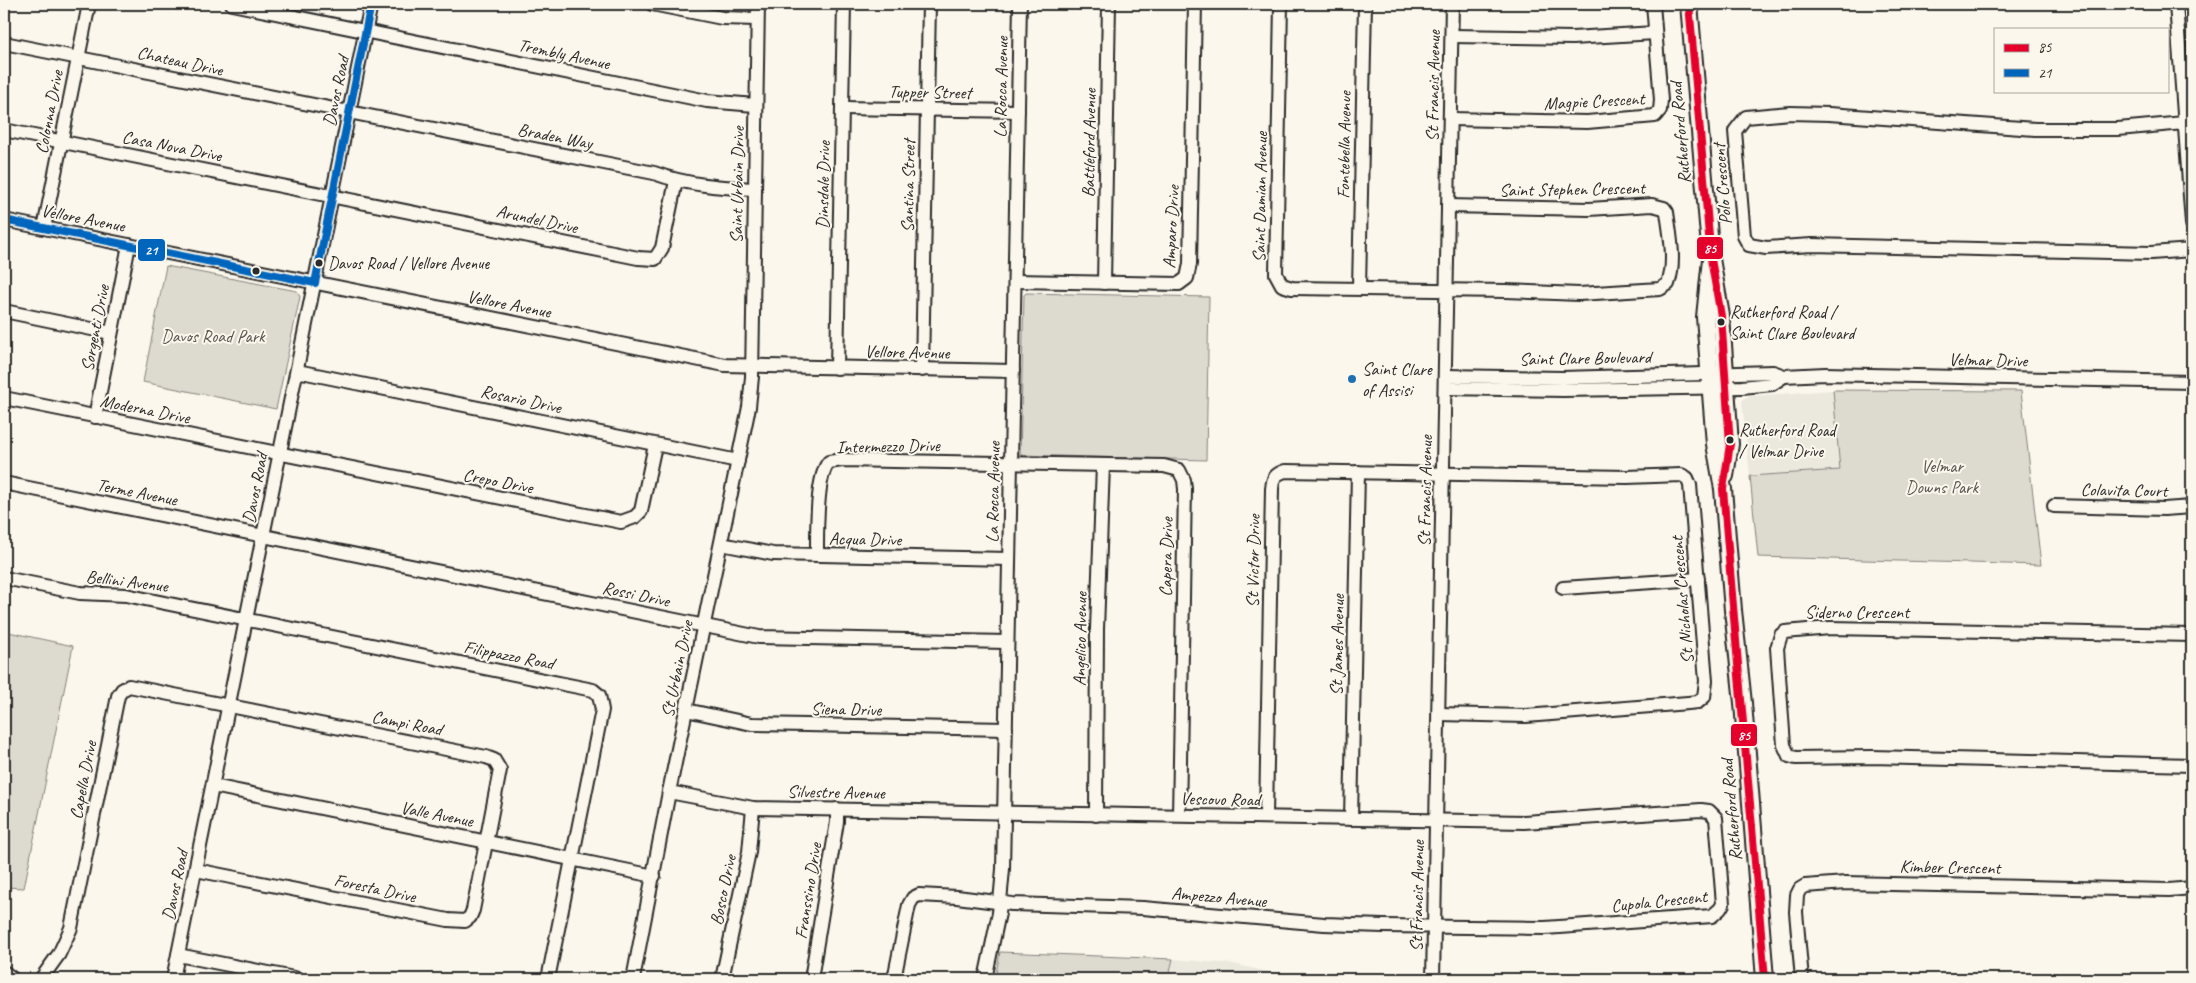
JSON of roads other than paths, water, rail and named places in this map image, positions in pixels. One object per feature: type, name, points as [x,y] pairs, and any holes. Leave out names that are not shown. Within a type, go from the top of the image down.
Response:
[{"type":"main road","name":"Rutherford Road","points":[[1689,4],[1711,259],[1721,316],[1715,444],[1723,488],[1743,703],[1765,979]]},
{"type":"street","name":"Colonna Drive","points":[[44,228],[89,4]]},
{"type":"street","name":"Trembly Avenue","points":[[232,4],[707,101],[756,105]]},
{"type":"street","name":"Davos Road","points":[[173,979],[372,4]]},
{"type":"street","points":[[652,4],[722,18],[757,19]]},
{"type":"street","name":"Saint Urbain Drive","points":[[752,366],[753,189],[758,4]]},
{"type":"street","name":"Dinsdale Drive","points":[[837,368],[844,4]]},
{"type":"street","name":"Santina Street","points":[[922,370],[929,4]]},
{"type":"street","name":"La Rocca Avenue","points":[[985,979],[1000,903],[1003,869],[1020,4]]},
{"type":"street","name":"Battleford Avenue","points":[[1104,283],[1109,4]]},
{"type":"street","name":"Amparo Drive","points":[[1015,281],[1179,284],[1187,278],[1190,264],[1195,4]]},
{"type":"street","name":"Saint Damian Avenue","points":[[1281,4],[1276,274],[1282,285],[1292,288],[1447,289]]},
{"type":"street","name":"Fontebella Avenue","points":[[1359,288],[1365,4]]},
{"type":"street","name":"St Francis Avenue","points":[[1433,979],[1452,4]]},
{"type":"street","name":"Magpie Crescent","points":[[1450,119],[1587,122],[1655,116],[1660,110],[1661,100],[1653,4]]},
{"type":"street","points":[[2176,4],[2192,224]]},
{"type":"street","points":[[1452,36],[1572,38],[1655,33]]},
{"type":"street","name":"Chateau Drive","points":[[4,43],[349,113]]},
{"type":"street","name":"Tupper Street","points":[[842,108],[1018,111]]},
{"type":"street","name":"Braden Way","points":[[349,113],[654,174],[676,181],[713,187],[753,189]]},
{"type":"street","name":"Polo Crescent","points":[[2184,123],[2118,129],[2035,128],[1790,113],[1746,117],[1735,131],[1744,236],[1750,245],[1766,248],[1822,245],[2151,253],[2192,250]]},
{"type":"street","name":"Casa Nova Drive","points":[[4,130],[332,197]]},
{"type":"street","name":"Arundel Drive","points":[[332,197],[638,258],[655,258],[662,248],[676,181]]},
{"type":"street","name":"Saint Stephen Crescent","points":[[1447,289],[1579,294],[1614,292],[1660,289],[1668,284],[1671,276],[1667,212],[1659,206],[1589,209],[1448,206]]},
{"type":"street","name":"Vellore Avenue","points":[[4,220],[725,364],[1013,371]]},
{"type":"street","name":"Sorgenti Drive","points":[[95,417],[129,245]]},
{"type":"street","points":[[4,311],[111,333]]},
{"type":"street","name":"St Urbain Drive","points":[[633,979],[669,792],[749,407],[752,366]]},
{"type":"street","name":"Rosario Drive","points":[[297,372],[738,461]]},
{"type":"street","name":"Velmar Drive","points":[[1718,380],[1772,384],[1784,376],[1825,374],[2192,382]]},
{"type":"street","name":"Saint Clare Boulevard","points":[[1445,382],[1562,378],[1718,380]]},
{"type":"street","name":"Moderna Drive","points":[[4,398],[280,454]]},
{"type":"street","name":"Crepo Drive","points":[[280,454],[621,522],[635,517],[641,511],[655,445]]},
{"type":"street","name":"Intermezzo Drive","points":[[817,555],[818,507],[824,472],[829,462],[842,460],[1011,463]]},
{"type":"street","name":"Capera Drive","points":[[1011,463],[1174,467],[1182,473],[1184,480],[1179,816]]},
{"type":"street","name":"Angelico Avenue","points":[[1096,815],[1097,628],[1103,465]]},
{"type":"street","name":"St Victor Drive","points":[[1266,816],[1273,478],[1285,471],[1443,474]]},
{"type":"street","name":"St James Avenue","points":[[1351,819],[1358,472]]},
{"type":"street","name":"St Nicholas Crescent","points":[[1439,714],[1526,716],[1698,702],[1704,697],[1706,688],[1690,485],[1687,478],[1681,475],[1627,477],[1443,474]]},
{"type":"street","name":"Terme Avenue","points":[[4,483],[263,536]]},
{"type":"street","name":"Colavita Court","points":[[2054,506],[2164,509],[2192,507]]},
{"type":"street","name":"Rossi Drive","points":[[263,536],[759,637],[1007,642]]},
{"type":"street","name":"Acqua Drive","points":[[721,544],[773,554],[1009,559]]},
{"type":"street","name":"Bellini Avenue","points":[[4,578],[80,593],[126,595],[246,619]]},
{"type":"street","points":[[1563,588],[1698,579]]},
{"type":"street","name":"Filippazzo Road","points":[[246,619],[593,690],[599,695],[602,710],[572,859]]},
{"type":"street","name":"Siderno Crescent","points":[[2192,635],[1830,628],[1785,632],[1780,635],[1777,648],[1784,745],[1789,756],[1796,758],[1872,757],[2192,765]]},
{"type":"street","name":"Capella Drive","points":[[41,979],[60,954],[71,928],[118,696],[122,690],[129,686],[141,686],[230,704]]},
{"type":"street","name":"Campi Road","points":[[230,704],[494,760],[500,770],[487,842]]},
{"type":"street","name":"Siena Drive","points":[[686,710],[752,724],[1006,729]]},
{"type":"street","name":"Valle Avenue","points":[[213,786],[654,876]]},
{"type":"street","name":"Silvestre Avenue","points":[[669,792],[754,808],[1004,812]]},
{"type":"street","name":"Bosco Drive","points":[[722,979],[749,852],[754,808]]},
{"type":"street","name":"Franssino Drive","points":[[811,979],[837,822],[837,809]]},
{"type":"street","name":"Cupola Crescent","points":[[1434,926],[1545,928],[1712,916],[1720,909],[1723,897],[1716,818],[1709,811],[1701,810],[1547,822],[1436,821]]},
{"type":"street","name":"Vescovo Road","points":[[1004,812],[1436,821]]},
{"type":"street","name":"Foresta Drive","points":[[196,870],[458,922],[465,921],[470,917],[473,910],[487,842]]},
{"type":"street","points":[[548,979],[572,859]]},
{"type":"street","name":"Kimber Crescent","points":[[1802,979],[1796,904],[1800,889],[1805,886],[1846,883],[2169,890],[2192,888]]},
{"type":"street","name":"Ampezzo Avenue","points":[[894,979],[909,905],[913,898],[919,895],[945,896],[1000,903],[1143,908],[1324,924],[1434,926]]},
{"type":"street","points":[[178,955],[299,979]]},
{"type":"street","points":[[4,972],[13,979]]},
{"type":"place","name":"Davos Road / Vellore Avenue","points":[[319,263]]},
{"type":"place","name":"Rutherford Road / Saint Clare Boulevard","points":[[1721,322]]},
{"type":"place","name":"Saint Clare of Assisi","points":[[1352,379]]},
{"type":"place","name":"Rutherford Road / Velmar Drive","points":[[1730,440]]},
{"type":"park label","name":"Davos Road Park","points":[[213,336]]},
{"type":"park label","name":"Velmar Downs Park","points":[[1942,476]]}]
